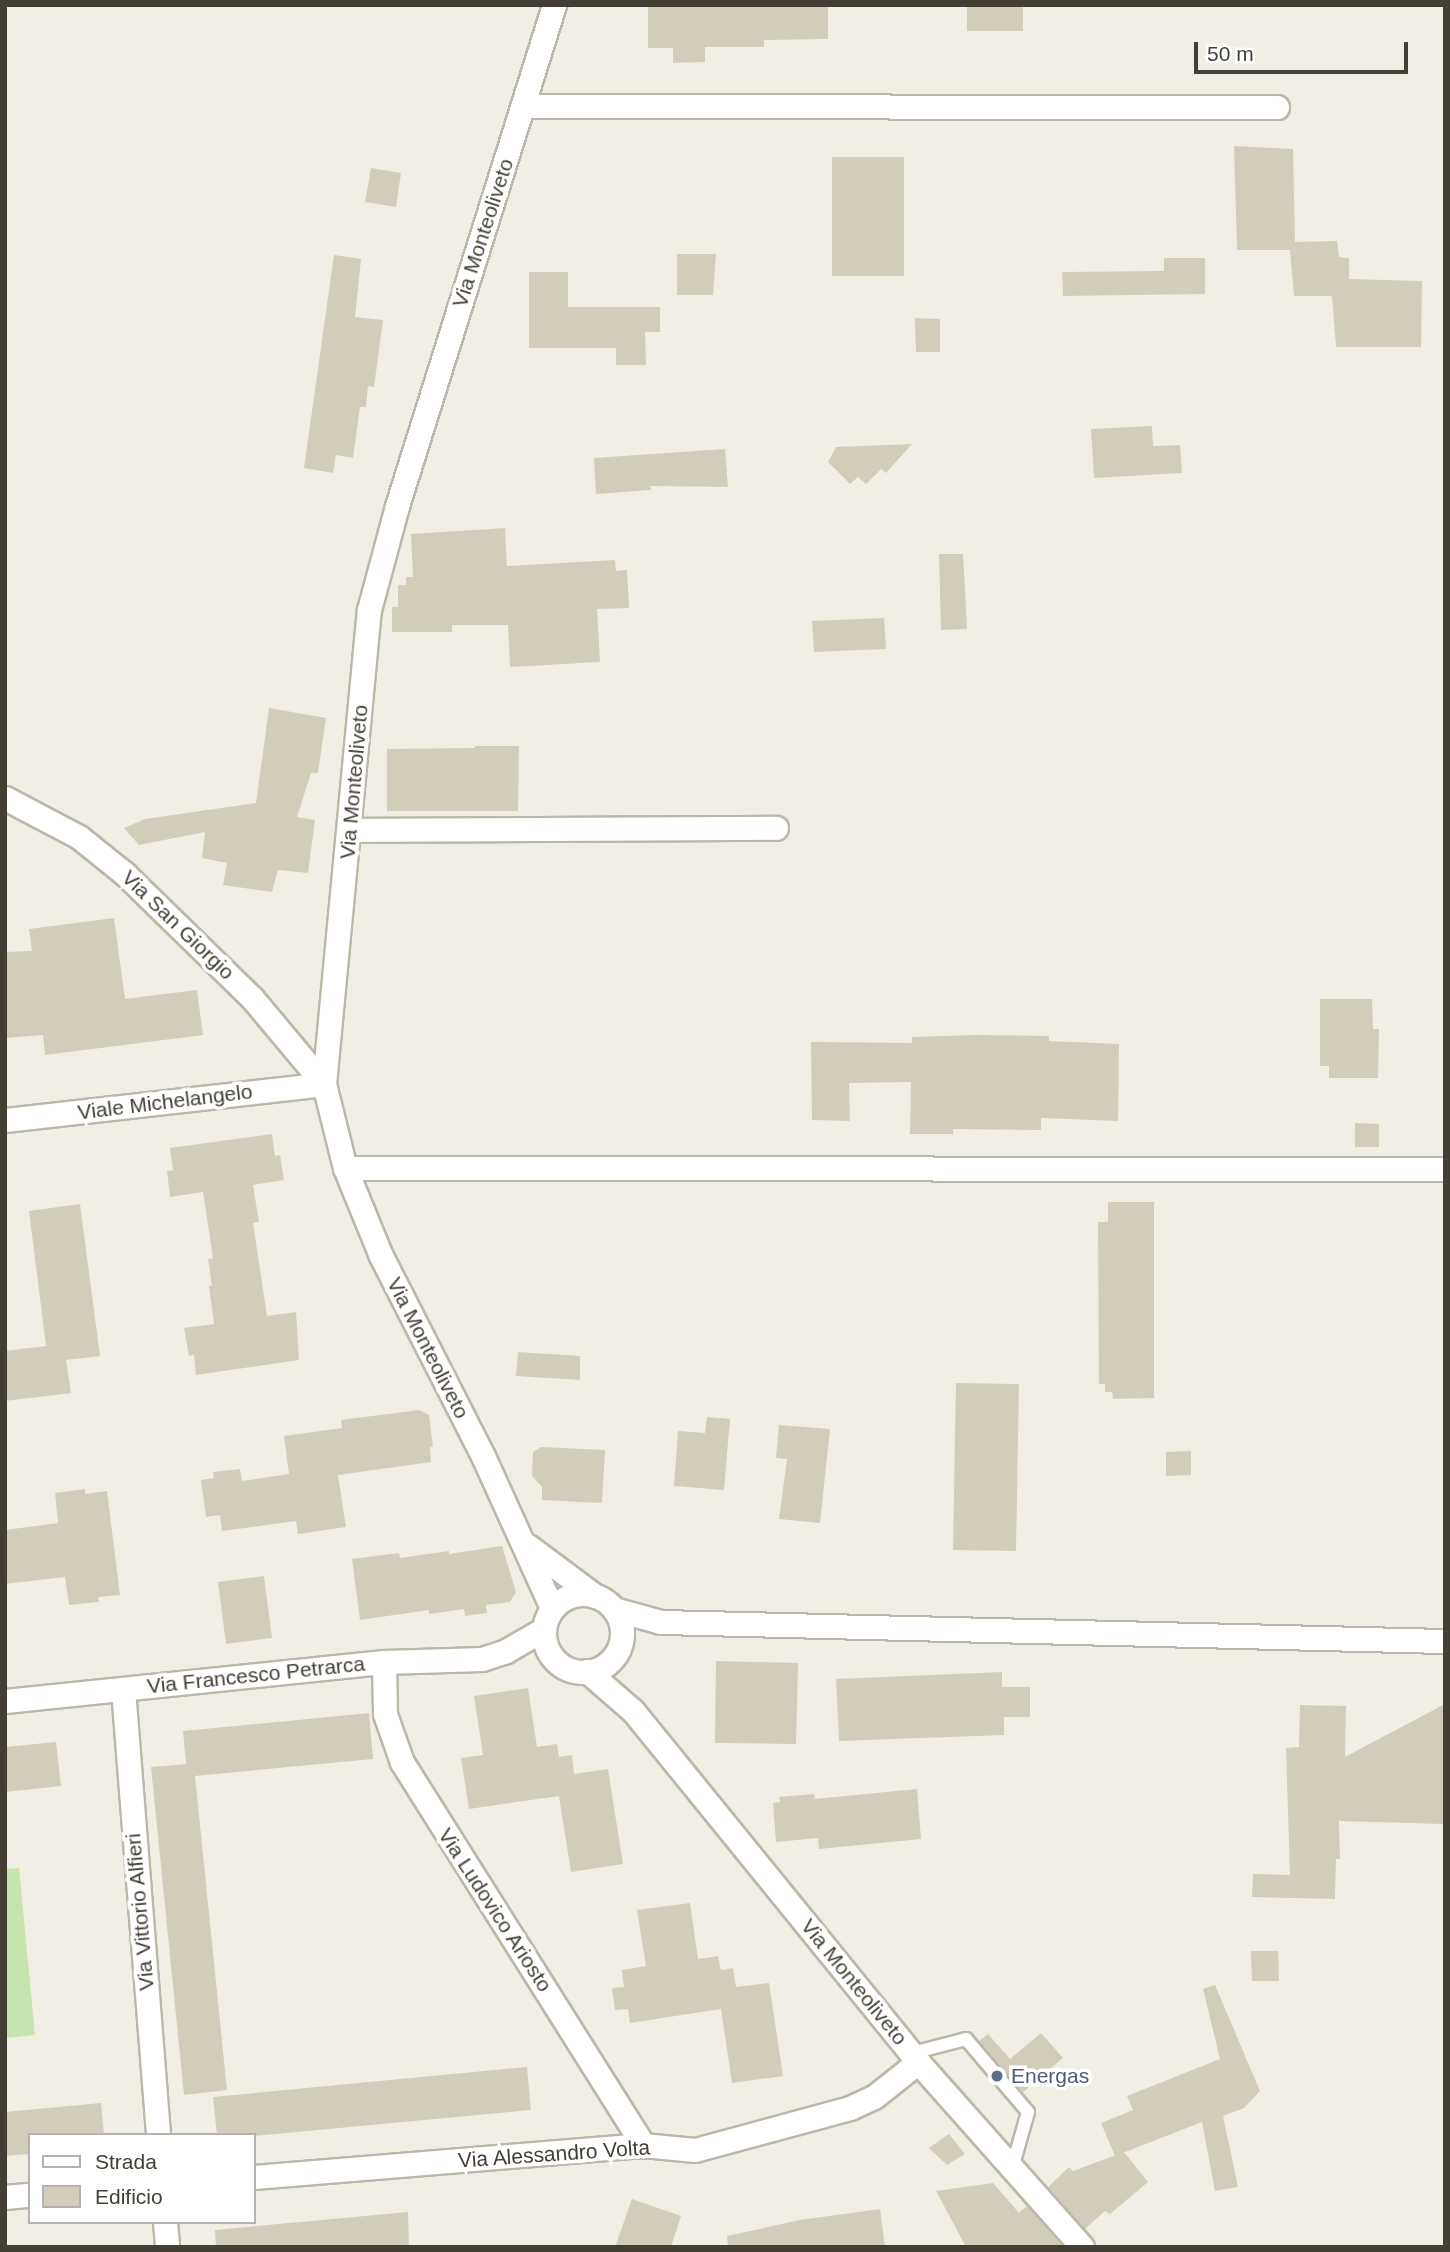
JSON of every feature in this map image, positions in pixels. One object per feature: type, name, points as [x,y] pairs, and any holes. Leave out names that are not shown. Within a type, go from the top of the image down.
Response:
[{"type":"street","name":"Via Monteoliveto","points":[[548,1619],[524,1543],[381,1256],[345,1168],[324,1084],[369,610],[397,506],[554,5]]},
{"type":"street","points":[[523,106],[1277,107]]},
{"type":"street","name":"Via San Giorgio","points":[[5,798],[79,837],[125,874],[252,998],[324,1084]]},
{"type":"street","points":[[350,830],[776,828]]},
{"type":"street","name":"Viale Michelangelo","points":[[5,1120],[324,1084]]},
{"type":"street","points":[[345,1168],[1445,1169]]},
{"type":"street","name":"Via Monteoliveto","points":[[524,1543],[555,1569],[604,1603]]},
{"type":"street","points":[[661,1622],[615,1652],[595,1671],[568,1669],[551,1655],[545,1643],[548,1619],[575,1594],[661,1622],[1445,1641]]},
{"type":"street","points":[[604,1603],[622,1629],[615,1652]]},
{"type":"street","name":"Via Francesco Petrarca","points":[[5,1701],[384,1662],[482,1659],[506,1651],[548,1619]]},
{"type":"street","name":"Via Francesco Petrarca","points":[[506,1651],[551,1655]]},
{"type":"street","name":"Via Monteoliveto","points":[[615,1652],[633,1711]]},
{"type":"street","name":"Via Ludovico Ariosto","points":[[384,1662],[385,1714],[402,1762],[643,2145]]},
{"type":"street","name":"Via Monteoliveto","points":[[587,1671],[633,1711],[915,2058],[1082,2247]]},
{"type":"street","name":"Via Vittorio Alfieri","points":[[122,1689],[158,2133]]},
{"type":"street","name":"Via Alessandro Volta","points":[[256,2177],[643,2145],[695,2150],[850,2108],[874,2097],[915,2058]]},
{"type":"street","points":[[5,2197],[28,2195]]},
{"type":"street","points":[[165,2224],[167,2247]]},
{"type":"lane","points":[[915,2058],[966,2039],[1028,2112],[1012,2168]]},
{"type":"green space","points":[[19,1868],[35,2035],[5,2038],[5,1869]]},
{"type":"building","points":[[648,5],[828,5],[828,39],[764,40],[764,47],[705,47],[705,62],[673,63],[673,48],[648,48]]},
{"type":"building","points":[[967,5],[1023,5],[1023,31],[967,31]]},
{"type":"building","points":[[1234,146],[1293,149],[1295,242],[1337,241],[1339,257],[1349,258],[1349,279],[1422,281],[1421,347],[1336,347],[1332,296],[1294,296],[1290,250],[1237,250]]},
{"type":"building","points":[[832,157],[904,157],[904,276],[832,276]]},
{"type":"building","points":[[371,168],[401,173],[396,207],[365,202]]},
{"type":"building","points":[[677,254],[716,254],[713,295],[677,295]]},
{"type":"building","points":[[334,255],[361,259],[355,317],[383,320],[374,387],[368,386],[366,407],[360,407],[353,458],[336,455],[333,473],[304,468]]},
{"type":"building","points":[[1164,258],[1205,258],[1205,294],[1063,296],[1062,272],[1164,271]]},
{"type":"building","points":[[529,272],[568,272],[568,307],[660,307],[660,332],[645,332],[646,365],[616,365],[616,348],[529,348]]},
{"type":"building","points":[[915,318],[940,319],[940,352],[916,352]]},
{"type":"building","points":[[1152,426],[1153,446],[1180,445],[1182,473],[1094,478],[1091,429]]},
{"type":"building","points":[[912,444],[886,473],[881,469],[866,484],[858,477],[850,484],[828,462],[836,447]]},
{"type":"building","points":[[725,449],[728,487],[650,486],[651,490],[596,494],[594,458]]},
{"type":"building","points":[[505,528],[507,566],[615,560],[616,571],[627,570],[629,608],[597,609],[600,662],[510,667],[508,625],[452,625],[452,632],[392,632],[392,607],[398,607],[398,585],[406,585],[406,577],[413,577],[411,534]]},
{"type":"building","points":[[939,554],[963,554],[967,629],[941,630]]},
{"type":"building","points":[[884,618],[886,649],[814,652],[812,621]]},
{"type":"building","points":[[269,708],[326,718],[318,773],[311,773],[297,817],[315,820],[308,873],[278,870],[272,892],[223,885],[227,863],[202,858],[205,832],[139,845],[124,828],[145,819],[256,803]]},
{"type":"building","points":[[519,746],[518,811],[387,811],[387,749]]},
{"type":"building","points":[[114,918],[125,999],[197,990],[203,1035],[45,1055],[43,1035],[5,1038],[5,952],[32,951],[29,929]]},
{"type":"building","points":[[1320,999],[1372,999],[1373,1029],[1379,1029],[1378,1078],[1329,1078],[1329,1066],[1320,1066]]},
{"type":"building","points":[[1049,1036],[1049,1041],[1119,1044],[1118,1121],[1041,1118],[1041,1130],[953,1129],[953,1134],[910,1134],[911,1082],[849,1083],[850,1121],[812,1120],[811,1042],[912,1043],[912,1037]]},
{"type":"building","points":[[1355,1123],[1379,1124],[1379,1147],[1355,1147]]},
{"type":"building","points":[[272,1134],[275,1156],[280,1155],[284,1180],[253,1185],[259,1222],[253,1223],[267,1316],[296,1312],[299,1360],[196,1375],[194,1355],[189,1356],[184,1328],[214,1324],[208,1259],[213,1258],[203,1192],[170,1197],[167,1171],[173,1170],[170,1148]]},
{"type":"building","points":[[1108,1202],[1154,1202],[1154,1398],[1113,1399],[1112,1392],[1105,1392],[1105,1384],[1099,1384],[1098,1222],[1108,1222]]},
{"type":"building","points":[[80,1204],[100,1356],[66,1360],[71,1393],[5,1401],[5,1351],[46,1346],[29,1211]]},
{"type":"building","points":[[518,1352],[580,1356],[580,1380],[516,1376]]},
{"type":"building","points":[[956,1383],[1019,1384],[1016,1551],[953,1550]]},
{"type":"building","points":[[419,1410],[429,1415],[433,1447],[430,1447],[431,1462],[338,1475],[346,1527],[298,1534],[296,1521],[222,1531],[220,1515],[206,1517],[201,1480],[214,1478],[213,1472],[240,1469],[242,1481],[289,1474],[284,1436],[342,1428],[341,1420]]},
{"type":"building","points":[[707,1417],[730,1419],[724,1490],[674,1486],[678,1431],[705,1433]]},
{"type":"building","points":[[779,1425],[830,1429],[820,1523],[779,1519],[787,1459],[776,1458]]},
{"type":"building","points":[[541,1447],[605,1450],[602,1503],[542,1500],[542,1487],[532,1476],[533,1452]]},
{"type":"building","points":[[1191,1451],[1191,1475],[1166,1476],[1166,1452]]},
{"type":"building","points":[[85,1489],[85,1494],[107,1491],[120,1595],[98,1597],[99,1602],[69,1605],[65,1577],[5,1584],[5,1530],[58,1523],[55,1493]]},
{"type":"building","points":[[502,1546],[516,1592],[510,1602],[486,1605],[487,1613],[465,1616],[464,1609],[429,1614],[429,1610],[360,1620],[352,1559],[399,1553],[400,1558],[449,1551],[449,1554]]},
{"type":"building","points":[[264,1576],[272,1638],[226,1644],[218,1582]]},
{"type":"building","points":[[716,1661],[798,1663],[796,1744],[715,1743]]},
{"type":"building","points":[[1002,1672],[1002,1687],[1030,1687],[1030,1717],[1004,1717],[1004,1735],[839,1741],[836,1679]]},
{"type":"building","points":[[528,1688],[537,1747],[557,1744],[559,1757],[572,1755],[574,1774],[608,1769],[623,1864],[571,1872],[559,1796],[469,1809],[461,1758],[483,1755],[474,1696]]},
{"type":"building","points":[[1445,1704],[1443,1824],[1339,1821],[1340,1859],[1336,1859],[1335,1899],[1252,1897],[1253,1874],[1290,1875],[1286,1748],[1299,1747],[1300,1705],[1346,1706],[1345,1757]]},
{"type":"building","points":[[369,1713],[373,1759],[195,1776],[227,2090],[184,2095],[151,1767],[186,1764],[183,1731]]},
{"type":"building","points":[[56,1742],[61,1786],[5,1792],[5,1747]]},
{"type":"building","points":[[917,1789],[921,1839],[819,1849],[818,1838],[776,1842],[773,1803],[780,1802],[779,1797],[814,1794],[815,1799]]},
{"type":"building","points":[[690,1903],[698,1959],[718,1956],[721,1970],[733,1968],[736,1987],[769,1983],[783,2076],[732,2083],[721,2009],[630,2023],[628,2009],[615,2010],[612,1988],[624,1987],[622,1970],[646,1966],[637,1910]]},
{"type":"building","points":[[1251,1951],[1278,1951],[1279,1981],[1252,1981]]},
{"type":"building","points":[[1215,1985],[1260,2091],[1244,2108],[1223,2116],[1238,2187],[1215,2191],[1202,2122],[1115,2156],[1101,2123],[1133,2110],[1127,2096],[1220,2059],[1203,1989]]},
{"type":"building","points":[[1041,2033],[1063,2058],[1023,2092],[979,2041],[988,2034],[1010,2059]]},
{"type":"building","points":[[527,2067],[531,2110],[256,2136],[256,2133],[217,2133],[213,2097]]},
{"type":"building","points":[[101,2103],[104,2133],[28,2133],[28,2154],[5,2156],[5,2112]]},
{"type":"building","points":[[949,2134],[965,2154],[947,2165],[929,2148]]},
{"type":"building","points":[[1124,2152],[1148,2182],[1110,2214],[1105,2211],[1085,2229],[1048,2187],[1069,2167],[1073,2171]]},
{"type":"building","points":[[993,2183],[1019,2213],[1027,2206],[1063,2247],[966,2247],[936,2191]]},
{"type":"building","points":[[632,2199],[681,2216],[671,2247],[615,2247]]},
{"type":"building","points":[[880,2209],[885,2247],[728,2247],[727,2236],[800,2220]]},
{"type":"building","points":[[408,2212],[409,2247],[216,2247],[215,2230]]},
{"type":"place","name":"Energas","points":[[997,2076]]}]
